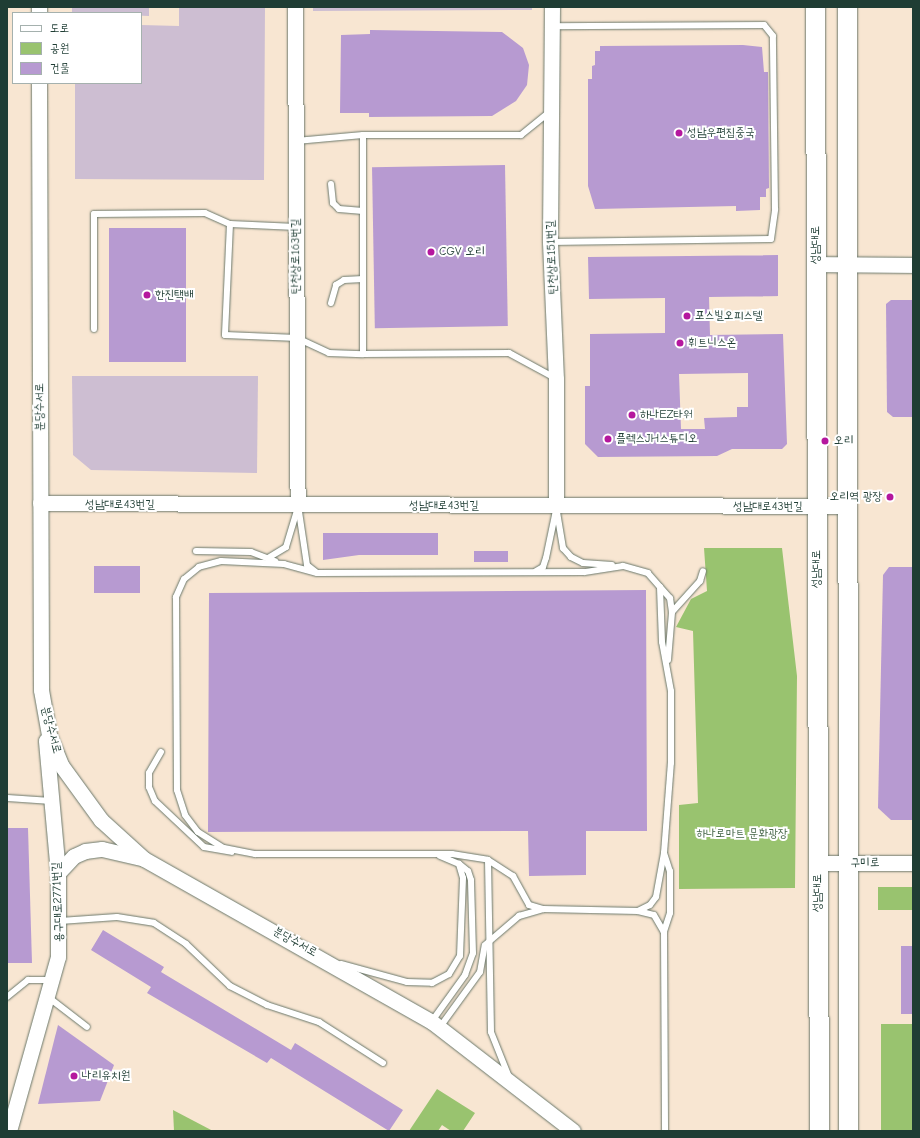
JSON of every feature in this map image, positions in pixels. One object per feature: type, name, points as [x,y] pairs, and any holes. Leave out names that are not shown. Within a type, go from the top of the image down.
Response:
[{"type":"main road","name":"성남대로","points":[[815,7],[819,1131]]},
{"type":"main road","points":[[847,7],[848,1131]]},
{"type":"street","name":"탄천상로163번길","points":[[295,7],[298,505]]},
{"type":"street","name":"탄천상로151번길","points":[[552,7],[550,242],[556,379],[556,506]]},
{"type":"street","name":"분당수서로","points":[[39,84],[41,690],[49,735],[74,788],[113,833],[144,859],[330,961],[436,1024],[510,1079],[573,1131]]},
{"type":"street","points":[[816,264],[913,265]]},
{"type":"street","name":"성남대로43번길","points":[[40,503],[847,506]]},
{"type":"street","name":"용구대로2771번길","points":[[9,1131],[53,980],[60,921],[58,873],[41,690]]},
{"type":"street","points":[[58,873],[74,856],[85,851],[102,849],[144,859]]},
{"type":"street","name":"구미로","points":[[818,863],[913,863]]},
{"type":"lane","points":[[550,242],[771,239],[775,209],[773,36],[764,25],[552,26]]},
{"type":"lane","points":[[296,141],[363,135],[521,135],[551,111]]},
{"type":"lane","points":[[363,135],[363,354]]},
{"type":"lane","points":[[331,184],[332,203],[339,209],[363,211]]},
{"type":"lane","points":[[94,329],[94,214],[205,213],[230,224],[296,227]]},
{"type":"lane","points":[[230,224],[225,335],[297,338],[329,353],[509,353],[556,379]]},
{"type":"lane","points":[[331,303],[336,285],[344,280],[363,279]]},
{"type":"lane","points":[[268,558],[286,547],[298,505]]},
{"type":"lane","points":[[298,505],[307,565],[317,573]]},
{"type":"lane","points":[[556,506],[563,548],[572,557],[583,563],[624,566],[648,573],[670,598],[672,612],[668,662],[671,763],[664,853],[656,896],[650,905],[638,911]]},
{"type":"lane","points":[[535,572],[544,562],[556,506]]},
{"type":"lane","points":[[196,551],[250,552],[284,564],[317,573],[584,572],[624,566]]},
{"type":"lane","points":[[239,852],[224,848],[198,832],[185,815],[178,796],[176,597],[184,579],[211,562],[284,564]]},
{"type":"lane","points":[[672,612],[700,581],[703,571]]},
{"type":"lane","points":[[660,587],[662,642],[668,662]]},
{"type":"lane","points":[[161,752],[149,773],[149,787],[155,801],[204,847],[221,853],[239,852],[440,856],[452,854],[488,860],[513,876],[529,905],[543,909],[638,911],[654,915],[664,932]]},
{"type":"lane","points":[[7,798],[52,802]]},
{"type":"lane","points":[[664,853],[670,871],[670,913],[664,932],[665,1131]]},
{"type":"lane","points":[[436,1024],[465,975],[472,953],[471,880],[468,871],[459,864],[440,856]]},
{"type":"lane","points":[[488,860],[491,1032],[510,1079]]},
{"type":"lane","points":[[330,961],[407,982],[432,983],[450,974],[460,956],[463,878],[459,864]]},
{"type":"lane","points":[[436,1024],[480,972],[485,945],[519,916],[543,909]]},
{"type":"lane","points":[[60,921],[117,917],[154,923],[186,944],[230,986],[267,1005],[320,1022],[382,1063]]},
{"type":"lane","points":[[7,996],[28,980],[53,980]]},
{"type":"lane","points":[[48,996],[87,1027]]},
{"type":"shaded area","points":[[72,7],[149,7],[149,16],[142,16],[142,12],[72,12]]},
{"type":"shaded area","points":[[179,7],[265,7],[264,180],[75,179],[75,84],[142,84],[142,25],[179,26]]},
{"type":"shaded area","points":[[313,7],[532,7],[532,10],[313,11]]},
{"type":"shaded area","points":[[72,376],[258,376],[257,473],[91,470],[73,455]]},
{"type":"green space","name":"하나로마트 문화광장","points":[[704,548],[782,548],[797,676],[795,888],[679,889],[679,805],[698,803],[693,631],[676,627],[691,599],[707,591]]},
{"type":"green space","points":[[878,887],[913,887],[913,910],[878,910]]},
{"type":"green space","points":[[881,1024],[913,1024],[913,1131],[881,1131]]},
{"type":"green space","points":[[437,1089],[475,1113],[463,1131],[451,1131],[442,1125],[438,1131],[409,1131]]},
{"type":"green space","points":[[173,1110],[213,1131],[174,1131]]},
{"type":"building","points":[[370,30],[502,32],[523,48],[529,65],[527,85],[516,101],[492,116],[369,117],[369,113],[340,113],[341,35],[370,34]]},
{"type":"building","name":"성남우편집중국","points":[[743,45],[762,47],[764,72],[768,72],[769,188],[766,189],[766,197],[760,197],[760,210],[736,211],[736,206],[595,209],[588,186],[588,79],[592,79],[592,66],[595,65],[595,51],[600,51],[600,46]]},
{"type":"building","points":[[505,165],[508,326],[375,328],[372,167]]},
{"type":"building","name":"한진택배","points":[[109,228],[186,228],[186,362],[109,362]]},
{"type":"building","points":[[778,255],[778,296],[709,297],[710,335],[783,334],[787,444],[782,449],[732,449],[717,456],[598,457],[585,444],[585,386],[590,386],[590,334],[665,333],[665,298],[589,299],[588,257]],"holes":[[[748,373],[748,407],[737,407],[737,417],[704,418],[705,429],[681,429],[679,374]]]},
{"type":"building","points":[[891,300],[913,300],[912,417],[893,417],[887,412],[886,304]]},
{"type":"building","points":[[323,533],[438,533],[438,555],[359,555],[323,560]]},
{"type":"building","points":[[474,551],[508,551],[508,562],[474,562]]},
{"type":"building","points":[[94,566],[140,566],[140,593],[94,593]]},
{"type":"building","points":[[889,567],[913,567],[913,820],[891,820],[878,808],[883,575]]},
{"type":"building","points":[[646,590],[647,831],[586,831],[586,875],[529,876],[528,831],[208,832],[209,593]]},
{"type":"building","points":[[7,828],[28,828],[32,963],[7,963]]},
{"type":"building","points":[[103,930],[164,967],[161,972],[291,1050],[295,1043],[403,1110],[389,1131],[271,1058],[267,1063],[147,993],[151,987],[91,950]]},
{"type":"building","points":[[901,946],[913,946],[913,1014],[901,1014]]},
{"type":"building","points":[[58,1025],[114,1065],[100,1101],[38,1104]]},
{"type":"place","name":"성남우편집중국","points":[[679,133]]},
{"type":"place","name":"CGV 오리","points":[[431,252]]},
{"type":"place","name":"한진택배","points":[[147,295]]},
{"type":"place","name":"포스빌오피스텔","points":[[687,316]]},
{"type":"place","name":"휘트니스온","points":[[680,343]]},
{"type":"place","name":"하나EZ타워","points":[[632,415]]},
{"type":"place","name":"플렉스JH스튜디오","points":[[608,439]]},
{"type":"place","name":"오리","points":[[825,441]]},
{"type":"place","name":"오리역 광장","points":[[890,497]]},
{"type":"place","name":"나리유치원","points":[[74,1076]]}]
